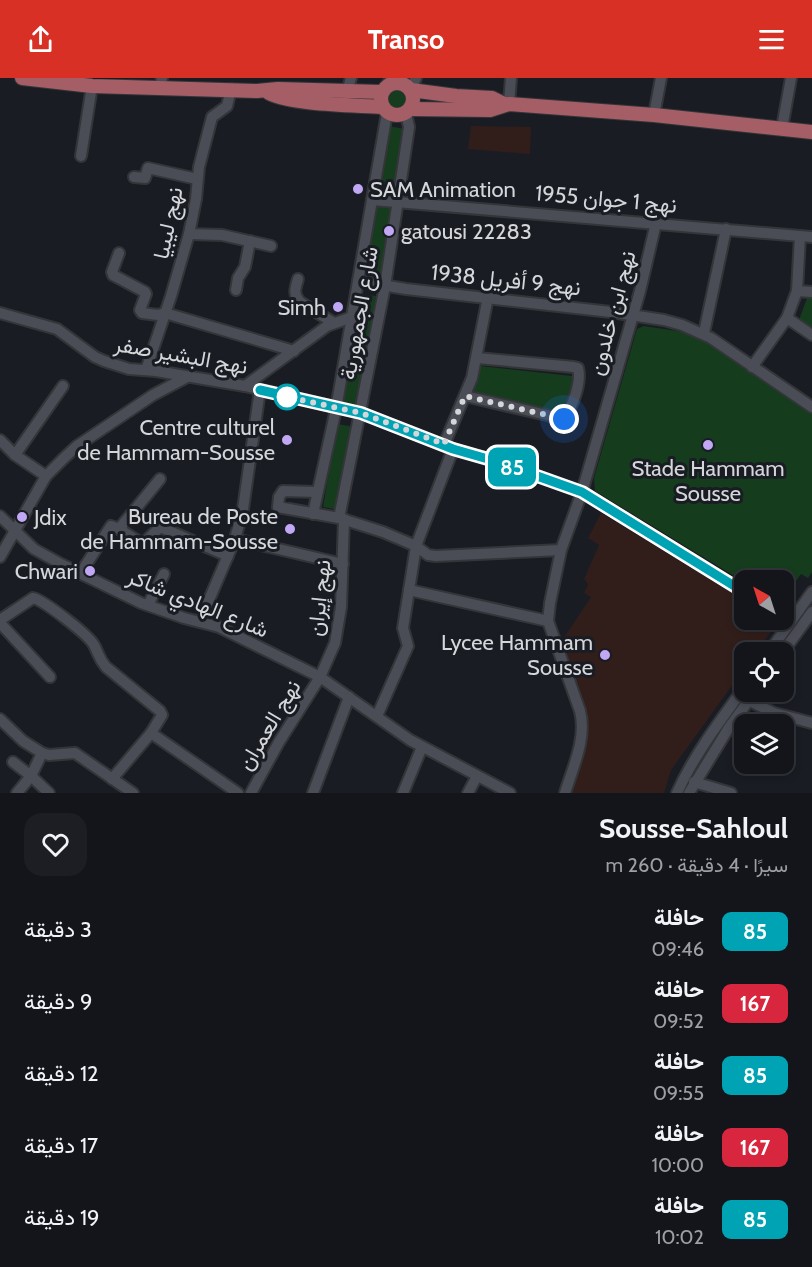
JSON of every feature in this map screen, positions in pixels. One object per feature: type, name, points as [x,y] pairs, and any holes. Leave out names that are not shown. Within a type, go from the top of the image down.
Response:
[{"type":"main road","points":[[22,78],[92,86],[161,82],[265,91],[278,88],[347,92],[402,83],[456,96],[492,98],[507,104],[654,115],[812,132]]},
{"type":"main road","points":[[408,111],[414,100],[413,84]]},
{"type":"main road","points":[[385,110],[386,86]]},
{"type":"main road","points":[[265,91],[277,97],[385,110],[397,116],[408,111],[490,110],[507,104]]},
{"type":"street","points":[[347,92],[351,78]]},
{"type":"street","points":[[507,104],[511,78]]},
{"type":"street","points":[[654,115],[662,78]]},
{"type":"street","points":[[782,128],[791,78]]},
{"type":"street","points":[[81,156],[92,86]]},
{"type":"street","name":"نهج ليبيا","points":[[151,371],[165,313],[189,234],[196,199],[197,179],[212,117],[227,106],[231,89]]},
{"type":"street","name":"شارع الجمهورية","points":[[313,514],[336,409],[385,110]]},
{"type":"street","name":"شارع الجمهورية","points":[[341,519],[385,286],[409,127],[408,111]]},
{"type":"street","points":[[134,177],[145,178],[148,168],[197,179]]},
{"type":"street","name":"نهج 1 جوان 1955","points":[[372,200],[806,237]]},
{"type":"street","name":"نهج ابن خلدون","points":[[566,793],[583,726],[580,711],[548,621],[561,550],[582,492],[656,223]]},
{"type":"street","points":[[704,333],[726,229]]},
{"type":"street","points":[[189,234],[222,235],[271,246]]},
{"type":"street","points":[[752,367],[787,318],[797,291],[806,237]]},
{"type":"street","points":[[236,290],[238,278],[245,267],[250,241]]},
{"type":"street","points":[[119,253],[113,275],[145,292],[140,310],[142,313],[158,315],[165,313],[294,351]]},
{"type":"street","points":[[298,279],[294,293],[296,298],[300,303],[333,323]]},
{"type":"street","name":"نهج 9 أفريل 1938","points":[[358,281],[664,320],[704,333],[812,407]]},
{"type":"street","points":[[797,291],[812,292]]},
{"type":"street","points":[[377,716],[408,646],[404,628],[416,546],[477,358],[488,297]]},
{"type":"street","name":"نهج البشير صفر","points":[[0,313],[57,329],[99,360],[129,369],[245,386],[361,413],[448,447],[582,492],[734,586]]},
{"type":"street","points":[[245,386],[333,323],[352,317]]},
{"type":"street","points":[[787,318],[812,335]]},
{"type":"street","points":[[465,396],[564,419],[579,378],[578,368],[477,358]]},
{"type":"street","points":[[151,371],[160,391]]},
{"type":"street","points":[[0,557],[46,476],[77,446],[160,391],[187,377]]},
{"type":"street","points":[[15,455],[63,386]]},
{"type":"street","points":[[200,621],[235,539],[246,494],[260,390]]},
{"type":"street","points":[[0,441],[15,455],[46,476]]},
{"type":"street","points":[[119,529],[160,479]]},
{"type":"street","points":[[317,492],[283,491],[278,500],[279,508],[341,519],[383,532],[416,546],[428,555],[561,550]]},
{"type":"street","name":"شارع الهادي شاكر","points":[[0,516],[34,549],[80,574],[148,605],[219,627],[320,677],[398,733],[510,793]]},
{"type":"street","name":"نهج إيران","points":[[320,677],[338,634],[343,564],[341,519]]},
{"type":"street","points":[[80,574],[112,526],[141,543],[160,527],[228,556]]},
{"type":"street","points":[[235,539],[343,564]]},
{"type":"street","points":[[148,605],[164,574]]},
{"type":"street","points":[[409,590],[548,621]]},
{"type":"street","points":[[794,611],[812,592]]},
{"type":"street","points":[[50,676],[0,622],[30,599],[36,598],[79,629],[96,647],[97,655],[106,667],[162,715],[151,733],[112,779]]},
{"type":"street","points":[[790,642],[812,612]]},
{"type":"street","name":"نهج العمران","points":[[251,793],[279,742],[320,677]]},
{"type":"street","points":[[313,793],[349,697]]},
{"type":"street","points":[[677,793],[684,778],[734,702]]},
{"type":"street","points":[[689,793],[747,702]]},
{"type":"street","points":[[759,702],[774,713],[812,723]]},
{"type":"street","points":[[0,719],[22,741],[42,753],[49,755],[75,753],[133,793]]},
{"type":"street","points":[[151,733],[238,793]]},
{"type":"street","points":[[403,793],[422,747]]},
{"type":"street","points":[[17,793],[31,776],[42,753]]},
{"type":"street","points":[[13,762],[49,793]]},
{"type":"street","points":[[468,793],[477,776]]},
{"type":"street","points":[[694,782],[731,793]]},
{"type":"shaded area","points":[[471,126],[531,127],[530,154],[468,149]]},
{"type":"shaded area","name":"Lycee Hammam Sousse","points":[[601,513],[734,594],[734,630],[772,630],[763,642],[734,642],[734,683],[671,770],[664,793],[572,793],[586,747],[588,726],[585,709],[562,650],[563,639],[591,597],[584,593],[588,584],[584,579],[599,545],[588,538]]},
{"type":"green space","points":[[397,89],[404,92],[407,99],[404,106],[397,109],[390,106],[387,99],[390,92]]},
{"type":"green space","points":[[388,126],[405,129],[394,198],[377,195]]},
{"type":"green space","points":[[368,202],[393,205],[383,289],[353,289]]},
{"type":"green space","points":[[358,294],[376,296],[357,410],[340,406]]},
{"type":"green space","points":[[807,298],[812,298],[812,329],[799,320]]},
{"type":"green space","name":"Stade Hammam Sousse","points":[[644,326],[684,332],[700,337],[812,413],[812,572],[808,578],[801,574],[794,584],[794,570],[734,570],[734,576],[595,491],[594,478],[637,329]]},
{"type":"green space","points":[[480,366],[581,377],[569,416],[468,393],[474,387]]},
{"type":"green space","points":[[337,424],[355,427],[340,510],[323,507]]},
{"type":"bus line","name":"85","points":[[260,390],[361,413],[453,449],[495,461],[582,492],[734,586]]},
{"type":"place","name":"SAM Animation","points":[[358,189]]},
{"type":"place","name":"gatousi 22283","points":[[389,231]]},
{"type":"place","name":"Simh","points":[[338,307]]},
{"type":"place","name":"Centre culturel de Hammam-Sousse","points":[[287,440]]},
{"type":"place","name":"Stade Hammam Sousse","points":[[708,445]]},
{"type":"place","name":"Jdix","points":[[22,517]]},
{"type":"place","name":"Bureau de Poste de Hammam-Sousse","points":[[290,529]]},
{"type":"place","name":"Chwari","points":[[90,571]]},
{"type":"place","name":"Lycee Hammam Sousse","points":[[605,655]]},
{"type":"route","points":[[287,397],[279,395],[361,413],[444,444],[465,396],[564,419]]}]
